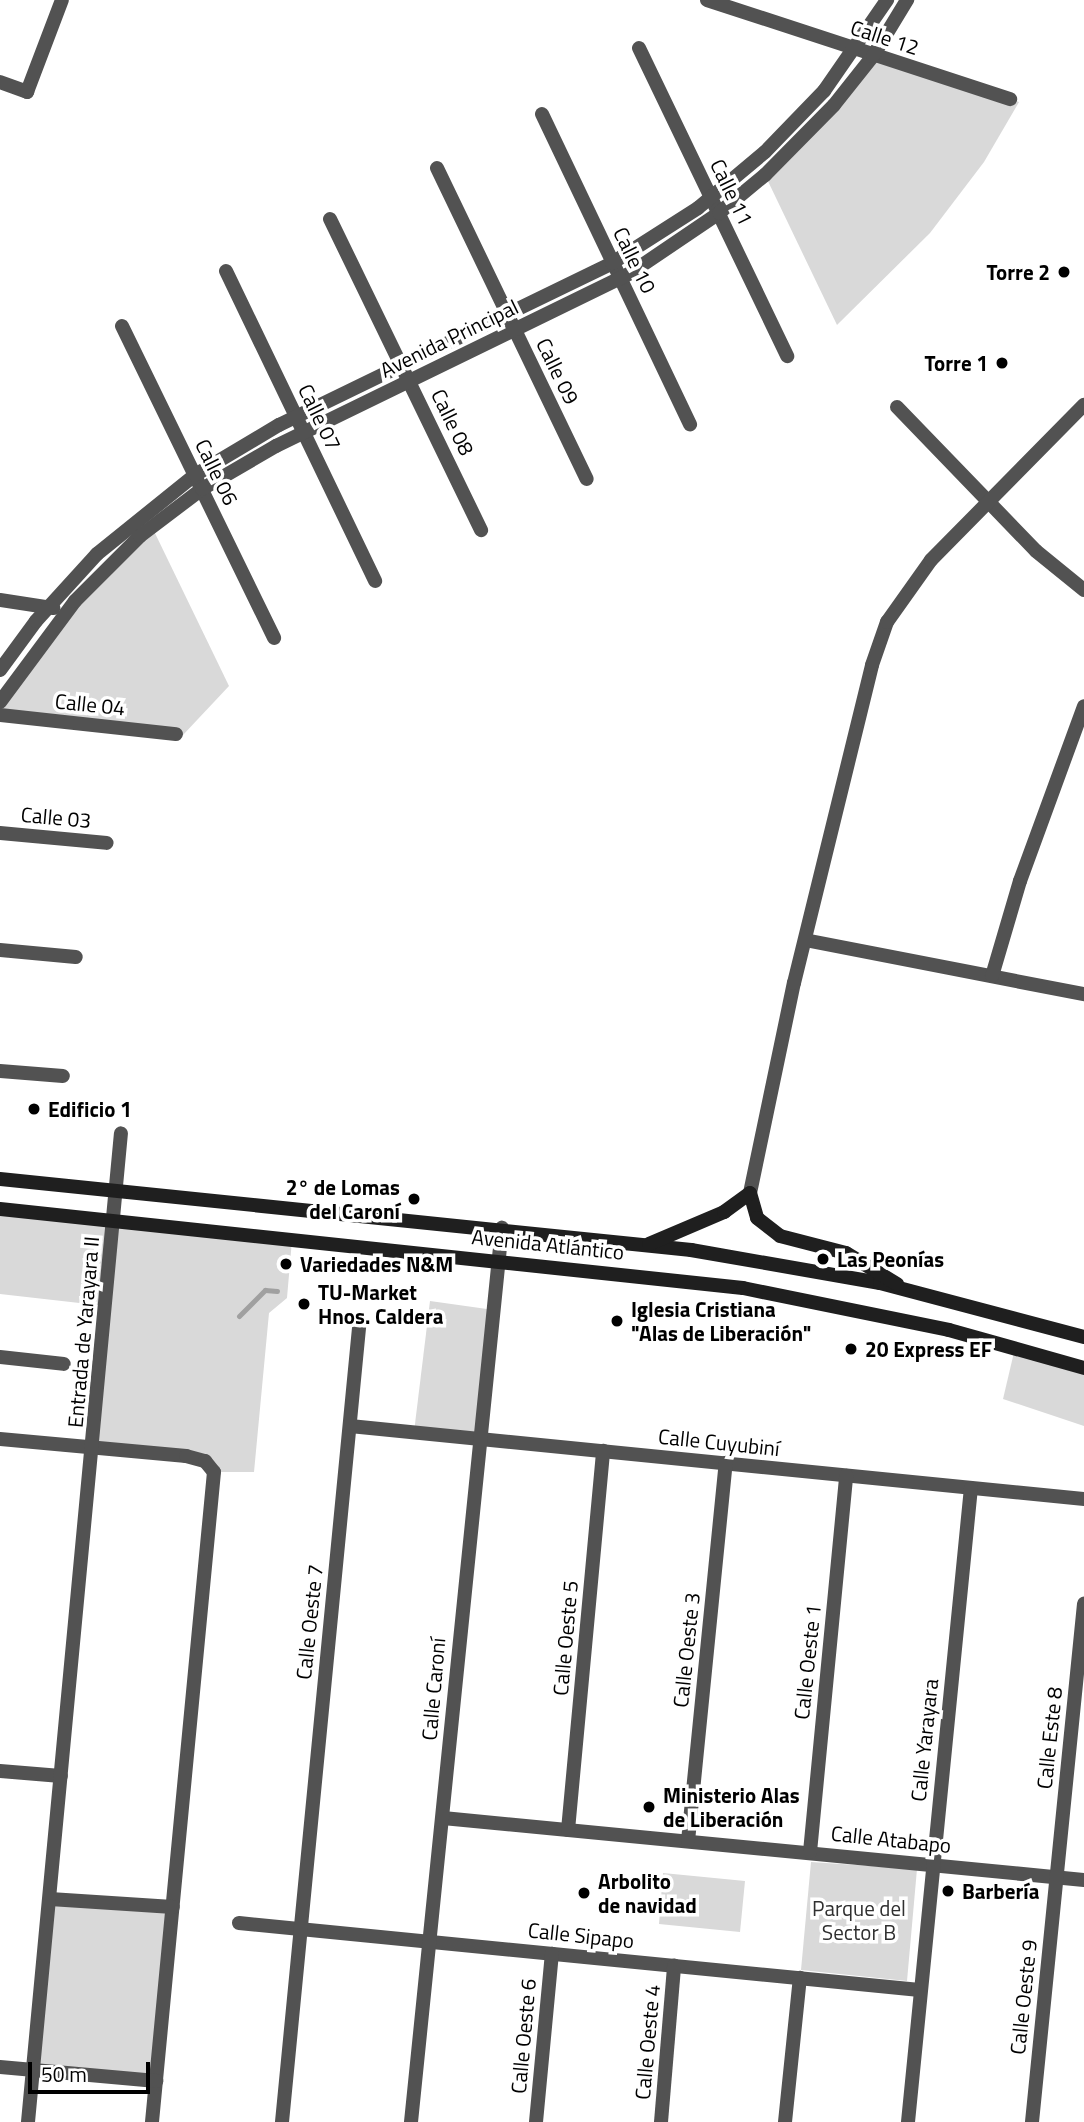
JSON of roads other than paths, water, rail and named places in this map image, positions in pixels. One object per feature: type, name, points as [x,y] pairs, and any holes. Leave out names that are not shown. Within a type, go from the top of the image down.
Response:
[{"type":"main road","name":"Avenida Atlántico","points":[[0,1179],[502,1228],[763,1261],[904,1289],[1084,1337]]},
{"type":"main road","points":[[649,1245],[724,1212],[750,1193],[757,1218],[780,1236],[846,1252],[904,1289]]},
{"type":"main road","name":"Avenida Atlántico","points":[[0,1209],[680,1279],[803,1299],[949,1330],[1084,1368]]},
{"type":"street","points":[[0,82],[27,92],[62,0]]},
{"type":"street","name":"Calle 12","points":[[707,0],[1010,99]]},
{"type":"street","name":"Avenida Principal","points":[[0,670],[49,605],[119,533],[195,475],[296,416],[612,262],[711,198],[799,117],[855,49],[887,0]]},
{"type":"street","name":"Avenida Principal","points":[[0,702],[62,617],[141,536],[202,489],[304,432],[620,278],[719,214],[799,143],[873,56],[907,0]]},
{"type":"street","name":"Calle 11","points":[[639,48],[787,356]]},
{"type":"street","name":"Calle 10","points":[[542,114],[690,424]]},
{"type":"street","name":"Calle 09","points":[[437,168],[587,479]]},
{"type":"street","name":"Calle 08","points":[[330,219],[481,530]]},
{"type":"street","name":"Calle 07","points":[[226,271],[375,582]]},
{"type":"street","name":"Calle 06","points":[[122,326],[274,638]]},
{"type":"street","points":[[750,1193],[804,940],[872,665],[887,622],[911,584],[1084,405]]},
{"type":"street","points":[[897,407],[988,504],[1084,590]]},
{"type":"street","points":[[0,600],[49,605],[62,617]]},
{"type":"street","points":[[992,976],[1020,881],[1084,706]]},
{"type":"street","name":"Calle 04","points":[[0,715],[176,734]]},
{"type":"street","name":"Calle 03","points":[[0,833],[107,843]]},
{"type":"street","points":[[804,940],[1084,994]]},
{"type":"street","points":[[0,950],[76,957]]},
{"type":"street","points":[[0,1071],[63,1076]]},
{"type":"street","name":"Entrada de Yarayara II","points":[[28,2122],[121,1133]]},
{"type":"street","name":"Calle Caroní","points":[[411,2122],[502,1228]]},
{"type":"street","name":"Calle Oeste 7","points":[[282,2122],[360,1318]]},
{"type":"street","points":[[0,1357],[64,1364]]},
{"type":"street","name":"Calle Cuyubiní","points":[[350,1426],[1084,1499]]},
{"type":"street","points":[[0,1439],[197,1458],[211,1466],[216,1480],[152,2122]]},
{"type":"street","name":"Calle Oeste 5","points":[[568,1830],[603,1451]]},
{"type":"street","name":"Calle Oeste 3","points":[[688,1841],[726,1463]]},
{"type":"street","name":"Calle Oeste 1","points":[[810,1853],[846,1476]]},
{"type":"street","name":"Calle Yarayara","points":[[908,2122],[971,1488]]},
{"type":"street","name":"Calle Este 8","points":[[1056,1877],[1084,1604]]},
{"type":"street","points":[[0,1771],[61,1776]]},
{"type":"street","name":"Calle Atabapo","points":[[443,1818],[1084,1880]]},
{"type":"street","name":"Calle Oeste 9","points":[[1032,2122],[1056,1877]]},
{"type":"street","points":[[50,1899],[173,1907]]},
{"type":"street","name":"Calle Sipapo","points":[[239,1923],[920,1990]]},
{"type":"street","name":"Calle Oeste 6","points":[[536,2122],[552,1954]]},
{"type":"street","name":"Calle Oeste 4","points":[[661,2122],[674,1966]]},
{"type":"street","points":[[785,2122],[800,1978]]},
{"type":"street","points":[[0,2067],[156,2081]]},
{"type":"waterway","points":[[239,1316],[265,1290],[277,1291]]},
{"type":"place","name":"Torre 2","points":[[1064,272]]},
{"type":"place","name":"Torre 1","points":[[1002,363]]},
{"type":"place","name":"Edificio 1","points":[[34,1109]]},
{"type":"place","name":"2° de Lomas del Caroní","points":[[414,1199]]},
{"type":"place","name":"Las Peonías","points":[[823,1259]]},
{"type":"place","name":"Variedades N&M","points":[[286,1264]]},
{"type":"place","name":"TU-Market Hnos. Caldera","points":[[304,1304]]},
{"type":"place","name":"Iglesia Cristiana \"Alas de Liberación\"","points":[[617,1321]]},
{"type":"place","name":"20 Express EF","points":[[851,1349]]},
{"type":"place","name":"Ministerio Alas de Liberación","points":[[649,1807]]},
{"type":"place","name":"Barbería","points":[[948,1891]]},
{"type":"place","name":"Arbolito de navidad","points":[[584,1893]]},
{"type":"park label","name":"Parque del Sector B","points":[[859,1920]]}]
